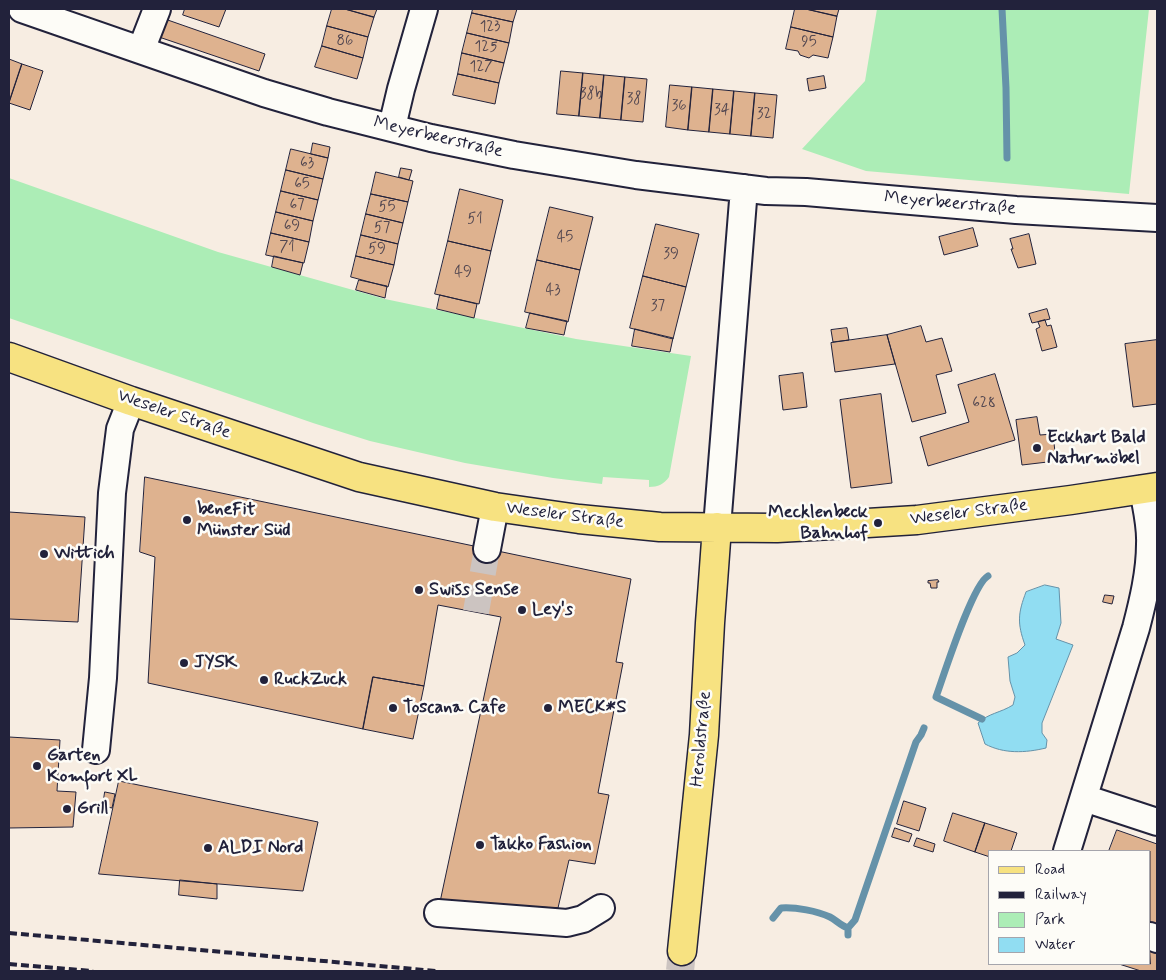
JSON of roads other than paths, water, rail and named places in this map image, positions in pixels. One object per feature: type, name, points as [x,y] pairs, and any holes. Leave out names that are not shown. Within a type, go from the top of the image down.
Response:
[{"type":"main road","name":"Weseler Straße","points":[[9,357],[131,401],[359,477],[495,508],[562,517],[651,526],[777,528],[907,520],[1150,488]]},
{"type":"main road","name":"Heroldstraße","points":[[682,951],[704,735],[717,527]]},
{"type":"street","name":"Meyerbeerstraße","points":[[22,9],[264,93],[328,112],[431,138],[514,155],[636,175],[766,191],[829,194],[1016,210],[1157,218]]},
{"type":"street","points":[[141,50],[157,9]]},
{"type":"street","points":[[392,127],[400,89],[424,9]]},
{"type":"street","points":[[717,527],[744,188]]},
{"type":"street","points":[[96,750],[102,678],[112,493],[120,429],[131,401]]},
{"type":"street","name":"Weseler Straße","points":[[1067,850],[1144,601],[1150,544],[1150,488]]},
{"type":"street","points":[[487,549],[495,508]]},
{"type":"street","points":[[1084,798],[1157,822]]},
{"type":"street","points":[[438,913],[567,923],[583,919],[600,908]]},
{"type":"water","points":[[1045,585],[1059,588],[1061,623],[1056,639],[1073,645],[1042,723],[1042,733],[1047,740],[1046,748],[1022,752],[1000,750],[985,744],[978,723],[986,717],[1013,705],[1015,697],[1010,681],[1008,657],[1017,653],[1025,645],[1020,624],[1021,606],[1026,592]]},
{"type":"waterway","points":[[1002,9],[1007,158]]},
{"type":"waterway","points":[[982,719],[936,697],[967,612],[974,596],[988,576]]},
{"type":"waterway","points":[[848,935],[848,928],[855,920],[916,742],[924,728]]},
{"type":"waterway","points":[[773,918],[781,908],[800,909],[825,915],[848,928]]},
{"type":"tunnel","points":[[476,612],[487,549]]},
{"type":"tunnel","points":[[680,971],[682,951]]},
{"type":"railway","points":[[9,933],[436,971]]},
{"type":"railway","points":[[9,964],[93,971]]},
{"type":"place","name":"Eckhart Bald Naturmöbel","points":[[1037,448]]},
{"type":"place","name":"beneFit Münster Süd","points":[[187,520]]},
{"type":"place","name":"Mecklenbeck Bahnhof","points":[[878,523]]},
{"type":"place","name":"Wittich","points":[[44,554]]},
{"type":"place","name":"Swiss Sense","points":[[419,590]]},
{"type":"place","name":"Ley's","points":[[522,610]]},
{"type":"place","name":"JYSK","points":[[184,663]]},
{"type":"place","name":"RuckZuck","points":[[264,680]]},
{"type":"place","name":"Toscana Cafe","points":[[393,708]]},
{"type":"place","name":"MECK*S","points":[[548,708]]},
{"type":"place","name":"Garten Komfort XL","points":[[37,766]]},
{"type":"place","name":"Grill","points":[[67,809]]},
{"type":"place","name":"Takko Fashion","points":[[480,845]]},
{"type":"place","name":"ALDI Nord","points":[[208,848]]}]
